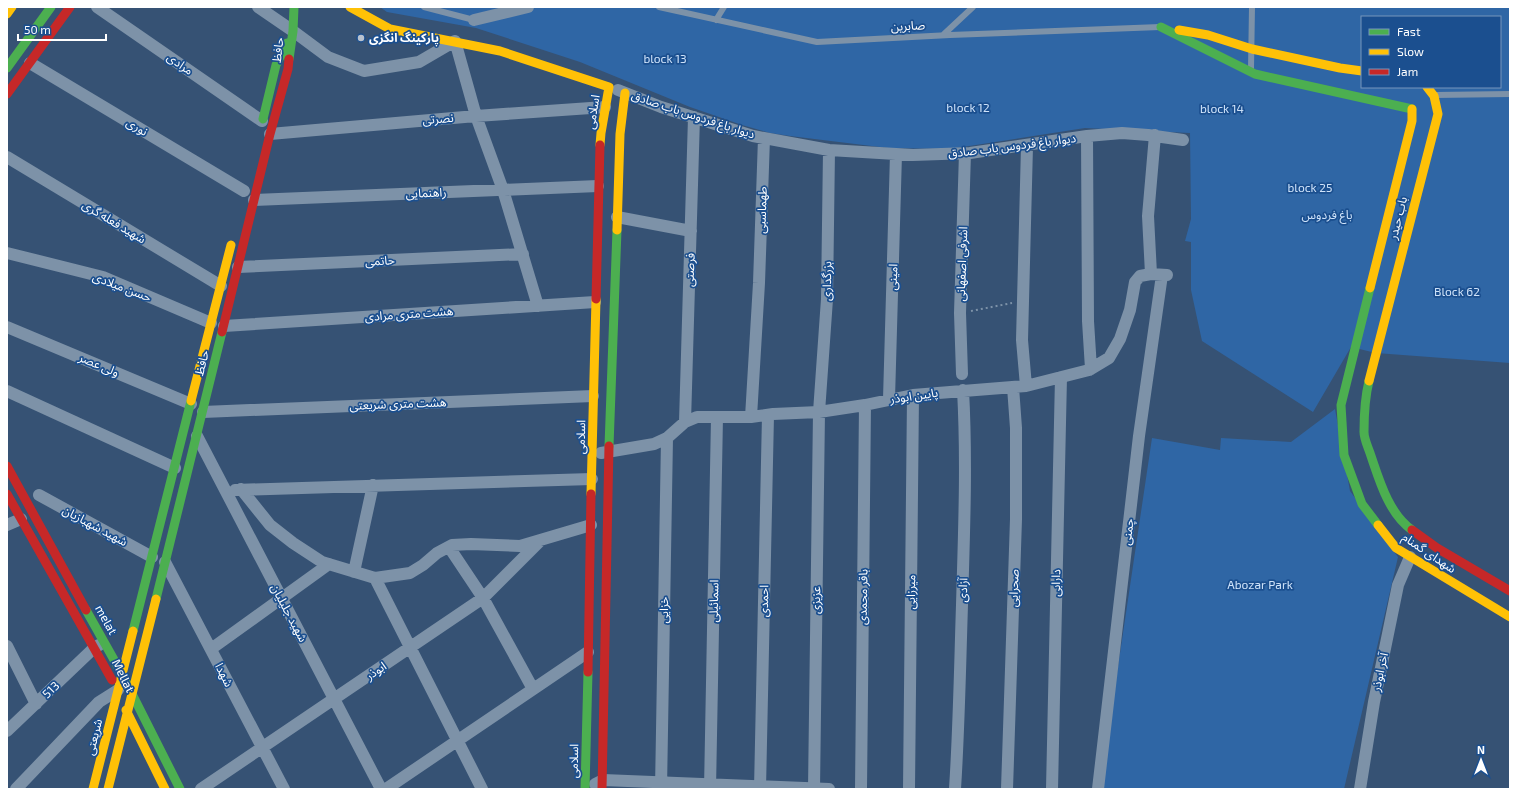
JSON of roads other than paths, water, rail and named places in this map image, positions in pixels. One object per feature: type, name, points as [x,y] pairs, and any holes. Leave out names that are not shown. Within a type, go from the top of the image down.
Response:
[{"type":"main road","points":[[7,14],[12,7]]},
{"type":"main road","points":[[7,68],[51,7]]},
{"type":"main road","points":[[7,94],[70,7]]},
{"type":"main road","points":[[293,30],[294,7]]},
{"type":"main road","points":[[350,7],[390,29],[500,51],[609,87]]},
{"type":"main road","points":[[1161,27],[1208,35],[1252,49],[1340,68],[1361,71]]},
{"type":"main road","points":[[1161,27],[1251,72],[1270,77],[1416,104],[1430,91]]},
{"type":"main road","name":"حافظ","points":[[127,713],[238,267],[247,194],[264,128],[276,65],[293,30]]},
{"type":"main road","name":"حافظ","points":[[264,128],[288,70],[293,30]]},
{"type":"main road","name":"اسلامی","points":[[585,789],[598,186],[601,133],[609,87]]},
{"type":"main road","name":"باب حیدر","points":[[1366,351],[1438,114],[1436,100],[1430,91]]},
{"type":"main road","points":[[602,785],[609,452],[620,134],[625,93]]},
{"type":"main road","name":"باب حیدر","points":[[1366,351],[1416,104]]},
{"type":"main road","name":"حافظ","points":[[122,674],[234,232]]},
{"type":"main road","name":"شهدای گمنام","points":[[1366,351],[1341,405],[1344,455],[1362,504],[1396,548],[1510,616]]},
{"type":"main road","name":"شهدای گمنام","points":[[1366,351],[1367,390],[1364,434],[1387,498],[1404,524],[1437,548],[1510,591]]},
{"type":"main road","name":"melat","points":[[7,466],[99,645],[122,674],[180,789]]},
{"type":"main road","name":"Mellat","points":[[7,494],[99,645],[127,713],[165,789]]},
{"type":"main road","name":"شریعتی","points":[[93,789],[122,674]]},
{"type":"main road","points":[[108,789],[127,713]]},
{"type":"street","name":"مرادی","points":[[97,7],[264,128]]},
{"type":"street","points":[[258,7],[293,30],[328,57],[364,71],[419,62],[455,41],[476,116],[503,190],[538,306]]},
{"type":"street","points":[[474,20],[528,7]]},
{"type":"street","name":"نوری","points":[[30,63],[247,194]]},
{"type":"street","name":"دیوار باغ فردوس باب صادق","points":[[609,87],[661,107],[753,136],[830,150],[914,155],[964,153],[1027,146],[1087,136],[1122,133],[1183,140]]},
{"type":"street","name":"نصرتی","points":[[264,128],[605,107]]},
{"type":"street","name":"فرصتی","points":[[685,422],[694,118]]},
{"type":"street","points":[[1087,136],[1088,321],[1091,369]]},
{"type":"street","name":"چمنی","points":[[1098,789],[1139,436],[1160,274],[1148,216],[1155,136]]},
{"type":"street","name":"طهماسبی","points":[[751,417],[759,283],[764,138]]},
{"type":"street","points":[[1026,386],[1022,340],[1027,146]]},
{"type":"street","name":"بزرگداری","points":[[819,412],[827,299],[830,150]]},
{"type":"street","name":"اشرفی اصفهانی","points":[[962,374],[960,313],[964,153]]},
{"type":"street","name":"امینی","points":[[889,400],[896,154]]},
{"type":"street","name":"شهید فعله گری","points":[[7,157],[221,286]]},
{"type":"street","name":"راهنمایی","points":[[247,194],[503,190],[598,186]]},
{"type":"street","points":[[617,217],[691,231]]},
{"type":"street","name":"حسن میلادی","points":[[7,253],[103,277],[211,324]]},
{"type":"street","name":"حاتمی","points":[[238,267],[523,254]]},
{"type":"street","name":"پایین ابوذر","points":[[592,453],[609,452],[654,444],[667,438],[685,422],[697,417],[751,417],[819,412],[865,405],[914,395],[1026,386],[1091,369],[1109,358],[1120,339],[1130,310],[1136,282],[1140,276],[1160,274]]},
{"type":"street","name":"هشت متری مرادی","points":[[224,326],[595,302]]},
{"type":"street","name":"ولی عصر","points":[[7,327],[191,404]]},
{"type":"street","name":"دارابی","points":[[1052,789],[1061,377]]},
{"type":"street","name":"صحرایی","points":[[1007,789],[1016,519],[1016,428],[1013,386]]},
{"type":"street","name":"آزادی","points":[[955,789],[958,742],[966,444],[963,390]]},
{"type":"street","points":[[7,391],[175,468]]},
{"type":"street","name":"میرزایی","points":[[909,789],[914,395]]},
{"type":"street","name":"هشت متری شریعتی","points":[[203,412],[593,396]]},
{"type":"street","name":"باقر محمدی","points":[[861,789],[865,405]]},
{"type":"street","name":"عزیزی","points":[[814,789],[819,412]]},
{"type":"street","name":"احمدی","points":[[760,788],[768,415]]},
{"type":"street","name":"اسمائیلی","points":[[710,787],[717,417]]},
{"type":"street","name":"شهید جلیلیان","points":[[197,436],[381,789]]},
{"type":"street","name":"خزایی","points":[[661,786],[667,438]]},
{"type":"street","points":[[224,490],[592,479]]},
{"type":"street","points":[[354,572],[373,485]]},
{"type":"street","points":[[241,489],[270,525],[293,543],[322,562],[375,578],[410,573],[423,565],[437,553],[452,545],[470,544],[520,546],[591,525]]},
{"type":"street","name":"شهید شهبازیان","points":[[39,495],[152,556]]},
{"type":"street","points":[[7,525],[21,518]]},
{"type":"street","name":"ابوذر","points":[[201,789],[483,598],[541,540]]},
{"type":"street","points":[[449,547],[483,598],[533,689]]},
{"type":"street","name":"آخر ابوذر","points":[[1360,789],[1374,702],[1398,585],[1410,557]]},
{"type":"street","name":"شهدا","points":[[165,562],[284,789]]},
{"type":"street","points":[[211,649],[282,599],[328,564]]},
{"type":"street","points":[[375,578],[456,741],[482,789]]},
{"type":"street","name":"513","points":[[7,731],[99,645]]},
{"type":"street","points":[[7,646],[36,704]]},
{"type":"street","points":[[386,789],[588,652]]},
{"type":"street","points":[[16,789],[99,702],[118,690]]},
{"type":"street","points":[[585,789],[602,785],[829,789]]},
{"type":"lane","points":[[424,7],[433,11],[474,20]]},
{"type":"lane","name":"صابرین","points":[[660,7],[817,42],[943,35],[1161,27]]},
{"type":"lane","points":[[716,20],[724,7]]},
{"type":"lane","points":[[943,35],[973,7]]},
{"type":"lane","points":[[1251,72],[1252,7]]},
{"type":"lane","points":[[1430,91],[1510,94]]},
{"type":"place","name":"پارکینگ انگزی","points":[[361,38]]},
{"type":"park label","name":"block 13","points":[[665,59]]},
{"type":"park label","name":"block 12","points":[[968,108]]},
{"type":"park label","name":"block 14","points":[[1222,109]]},
{"type":"park label","name":"block 25","points":[[1310,188]]},
{"type":"park label","name":"باغ فردوس","points":[[1327,215]]},
{"type":"park label","name":"Block 62","points":[[1457,292]]},
{"type":"park label","name":"Abozar Park","points":[[1260,585]]}]
